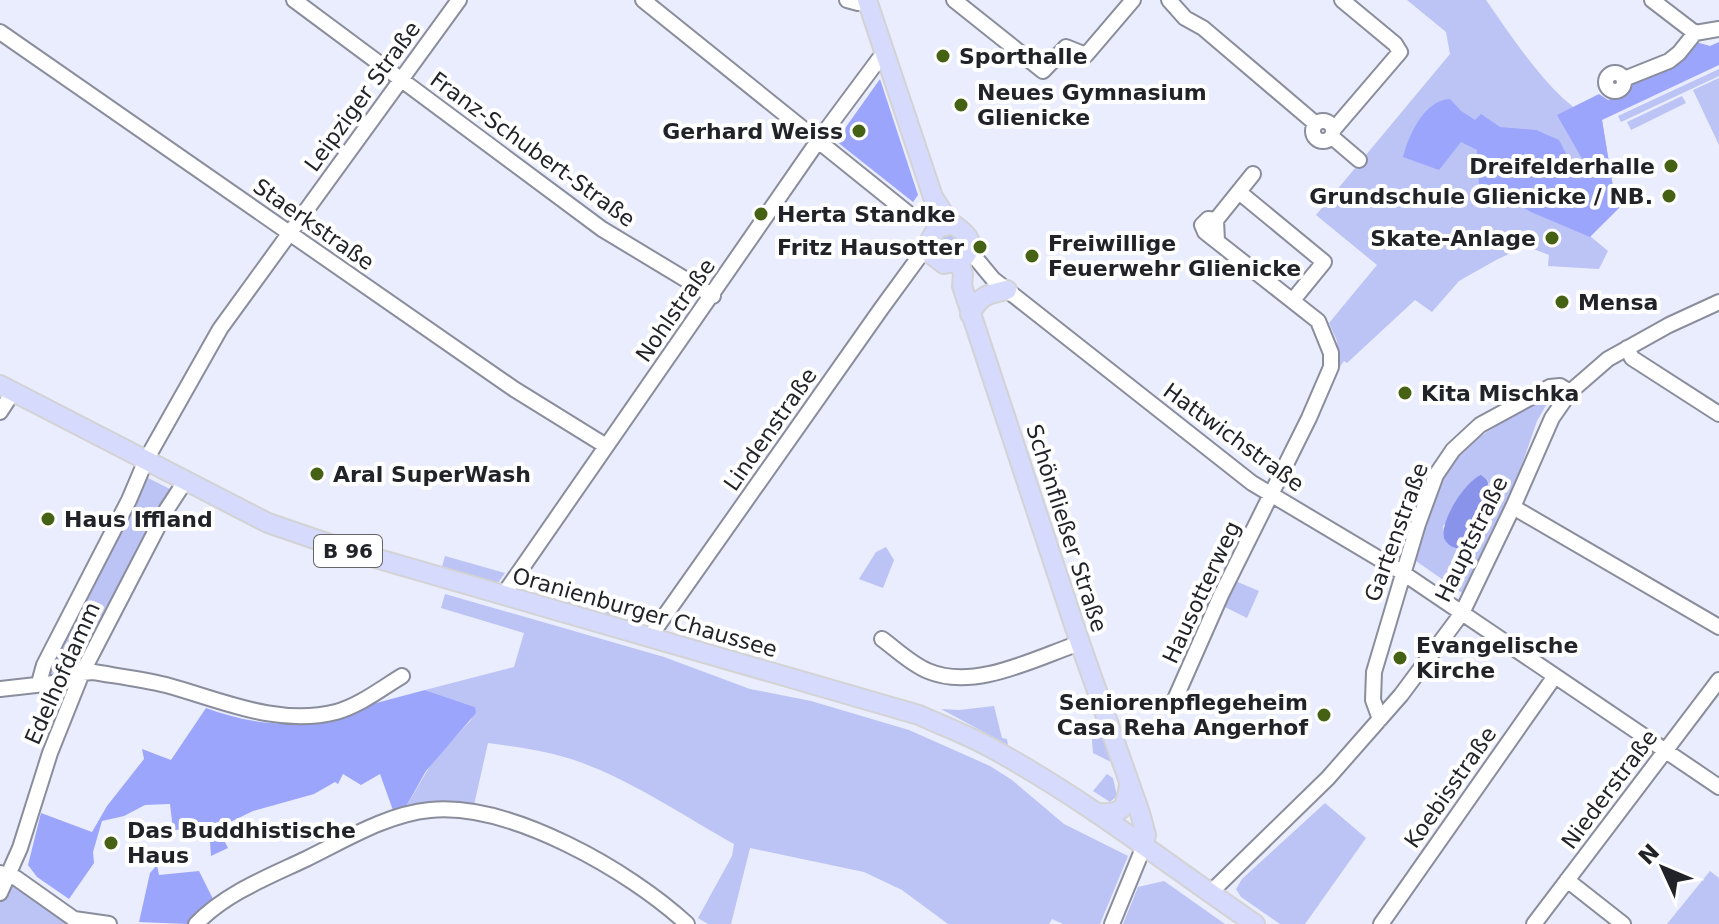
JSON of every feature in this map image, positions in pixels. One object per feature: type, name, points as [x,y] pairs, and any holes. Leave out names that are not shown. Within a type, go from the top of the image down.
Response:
[{"type":"main road","points":[[867,0],[944,226]]},
{"type":"main road","points":[[944,226],[965,232],[970,241],[958,260],[934,259],[929,249],[930,236],[944,226]]},
{"type":"main road","name":"Schönfließer Straße","points":[[958,260],[970,314],[1146,835],[1144,846]]},
{"type":"main road","points":[[970,314],[980,298],[1000,284]]},
{"type":"main road","name":"Oranienburger Chaussee","points":[[6,388],[291,532],[919,715],[990,747],[1096,813],[1255,924]]},
{"type":"main road","points":[[1096,813],[1112,814],[1121,810],[1129,785]]},
{"type":"street","name":"Franz-Schubert-Straße","points":[[294,0],[602,229],[713,296]]},
{"type":"street","name":"Leipziger Straße","points":[[146,460],[219,331],[459,0]]},
{"type":"street","points":[[643,0],[909,214]]},
{"type":"street","points":[[847,0],[858,3],[867,0]]},
{"type":"street","points":[[954,0],[1043,71],[1066,47],[1086,55],[1133,0]]},
{"type":"street","points":[[1170,0],[1185,18],[1203,28],[1316,124],[1313,133],[1319,141],[1328,140],[1400,52],[1395,44],[1342,0]]},
{"type":"street","points":[[1652,0],[1695,33],[1719,29]]},
{"type":"street","name":"Staerkstraße","points":[[0,32],[514,389],[606,446]]},
{"type":"street","points":[[1624,79],[1669,61],[1695,33]]},
{"type":"street","name":"Nohlstraße","points":[[505,596],[818,141],[879,59],[887,55]]},
{"type":"street","points":[[1333,133],[1359,160]]},
{"type":"street","points":[[1253,174],[1239,192],[1324,262],[1293,300]]},
{"type":"street","name":"Hausotterweg","points":[[1172,706],[1221,595],[1271,497],[1331,367],[1331,353],[1318,321],[1205,232],[1202,225],[1208,219],[1216,220],[1239,192]]},
{"type":"street","name":"Lindenstraße","points":[[651,639],[881,309],[919,257],[929,249]]},
{"type":"street","name":"Hattwichstraße","points":[[958,260],[1000,284],[1271,497],[1403,573],[1719,787]]},
{"type":"street","name":"Hauptstraße","points":[[1210,893],[1320,787],[1380,719],[1462,613],[1552,418],[1570,392],[1596,368],[1627,348],[1719,302]]},
{"type":"street","points":[[1627,348],[1632,358],[1719,414]]},
{"type":"street","name":"Gartenstraße","points":[[1380,719],[1373,700],[1374,672],[1436,475],[1453,450],[1480,425],[1550,387],[1560,386],[1570,392]]},
{"type":"street","points":[[0,412],[6,388]]},
{"type":"street","name":"Edelhofdamm","points":[[39,683],[44,665],[129,500],[146,460]]},
{"type":"street","name":"Edelhofdamm","points":[[0,893],[4,874],[20,848],[50,753],[82,673],[167,509],[186,480]]},
{"type":"street","points":[[1513,507],[1719,627]]},
{"type":"street","points":[[882,639],[926,671],[951,678],[991,673],[1080,643]]},
{"type":"street","points":[[0,689],[63,682],[82,673],[93,672],[141,679],[232,707],[262,713],[300,715],[341,710],[402,676]]},
{"type":"street","name":"Koebisstraße","points":[[1381,924],[1555,676]]},
{"type":"street","name":"Niederstraße","points":[[1534,924],[1719,680]]},
{"type":"street","points":[[196,924],[239,891],[323,851],[386,822],[440,809],[489,815],[556,841],[624,874],[687,924]]},
{"type":"street","points":[[1112,924],[1144,846]]},
{"type":"street","points":[[4,874],[47,898],[73,922],[109,924]]},
{"type":"street","points":[[1567,880],[1623,924]]},
{"type":"shaded area","points":[[1407,0],[1486,0],[1554,89],[1587,116],[1602,120],[1613,187],[1623,204],[1590,236],[1608,251],[1599,269],[1548,266],[1549,255],[1526,246],[1459,281],[1432,312],[1415,300],[1339,368],[1337,341],[1329,323],[1377,265],[1316,215],[1450,54],[1446,32]]},
{"type":"shaded area","points":[[1696,42],[1710,46],[1719,42],[1719,65],[1602,120],[1613,187],[1623,204],[1590,237],[1479,185],[1477,150],[1461,142],[1439,170],[1403,157],[1409,139],[1425,112],[1433,105],[1450,99],[1475,120],[1481,114],[1500,127],[1536,130],[1559,140],[1578,177],[1592,176],[1557,115],[1599,94],[1608,100],[1621,96],[1630,83]]},
{"type":"shaded area","points":[[1719,69],[1719,76],[1621,122],[1618,116]]},
{"type":"shaded area","points":[[1719,78],[1719,145],[1693,90]]},
{"type":"shaded area","points":[[880,79],[918,195],[913,202],[836,141]]},
{"type":"shaded area","points":[[1682,96],[1686,103],[1631,130],[1627,122]]},
{"type":"shaded area","points":[[942,230],[962,236],[962,253],[942,258],[934,238]]},
{"type":"shaded area","points":[[1547,398],[1549,400],[1537,421],[1516,482],[1462,593],[1416,561],[1438,488],[1450,467],[1470,445],[1494,427]],"holes":[[[1487,479],[1489,485],[1473,544],[1462,550],[1453,547],[1446,539],[1443,526]]]},
{"type":"shaded area","points":[[1481,475],[1489,486],[1486,513],[1478,538],[1462,550],[1445,540],[1445,524],[1460,494]]},
{"type":"shaded area","points":[[144,476],[172,490],[77,668],[50,675],[47,665]]},
{"type":"shaded area","points":[[886,547],[894,560],[883,588],[859,579],[876,552]]},
{"type":"shaded area","points":[[445,556],[505,573],[498,583],[442,567]]},
{"type":"shaded area","points":[[1233,580],[1259,591],[1247,618],[1223,606]]},
{"type":"shaded area","points":[[541,591],[631,617],[644,629],[523,597]]},
{"type":"shaded area","points":[[445,594],[664,657],[750,689],[811,701],[909,730],[990,766],[1012,780],[1064,824],[1128,856],[1100,924],[1063,924],[1052,919],[1049,924],[948,924],[902,890],[864,872],[750,848],[731,924],[708,924],[698,918],[732,856],[734,844],[600,770],[569,758],[523,748],[488,743],[474,805],[404,810],[433,761],[471,720],[475,707],[425,690],[514,667],[524,633],[441,608]]},
{"type":"shaded area","points":[[425,690],[475,707],[476,713],[426,771],[404,810],[394,813],[380,774],[361,785],[343,774],[338,784],[335,782],[314,794],[253,811],[218,828],[228,848],[211,856],[209,828],[173,830],[170,804],[145,805],[124,816],[102,821],[93,852],[94,863],[69,899],[37,877],[28,865],[41,813],[92,832],[107,806],[144,759],[142,749],[171,760],[206,708],[253,721],[301,723]]},
{"type":"shaded area","points":[[994,706],[1002,738],[1007,739],[1008,745],[941,709],[959,710]]},
{"type":"shaded area","points":[[1099,724],[1111,762],[1093,753],[1091,727]]},
{"type":"shaded area","points":[[1107,774],[1113,778],[1117,796],[1110,802],[1093,791]]},
{"type":"shaded area","points":[[1325,803],[1366,838],[1305,924],[1280,924],[1241,897],[1236,889],[1242,879]]},
{"type":"shaded area","points":[[157,865],[159,875],[199,871],[214,901],[188,924],[139,922],[150,873]]},
{"type":"shaded area","points":[[1710,871],[1719,878],[1719,924],[1667,924]]},
{"type":"shaded area","points":[[1164,881],[1225,924],[1123,924],[1138,887]]},
{"type":"shaded area","points":[[12,886],[18,886],[68,921],[67,924],[0,924],[0,898]]},
{"type":"place","name":"Sporthalle","points":[[943,56]]},
{"type":"place","name":"Neues Gymnasium Glienicke","points":[[961,105]]},
{"type":"place","name":"Gerhard Weiss","points":[[859,131]]},
{"type":"place","name":"Dreifelderhalle","points":[[1671,166]]},
{"type":"place","name":"Grundschule Glienicke / NB.","points":[[1669,196]]},
{"type":"place","name":"Herta Standke","points":[[761,214]]},
{"type":"place","name":"Skate-Anlage","points":[[1552,238]]},
{"type":"place","name":"Fritz Hausotter","points":[[980,247]]},
{"type":"place","name":"Freiwillige Feuerwehr Glienicke","points":[[1032,256]]},
{"type":"place","name":"Mensa","points":[[1562,302]]},
{"type":"place","name":"Kita Mischka","points":[[1405,393]]},
{"type":"place","name":"Aral SuperWash","points":[[317,474]]},
{"type":"place","name":"Haus Iffland","points":[[48,519]]},
{"type":"place","name":"Evangelische Kirche","points":[[1400,658]]},
{"type":"place","name":"Seniorenpflegeheim Casa Reha Angerhof","points":[[1324,715]]},
{"type":"place","name":"Das Buddhistische Haus","points":[[111,843]]}]
